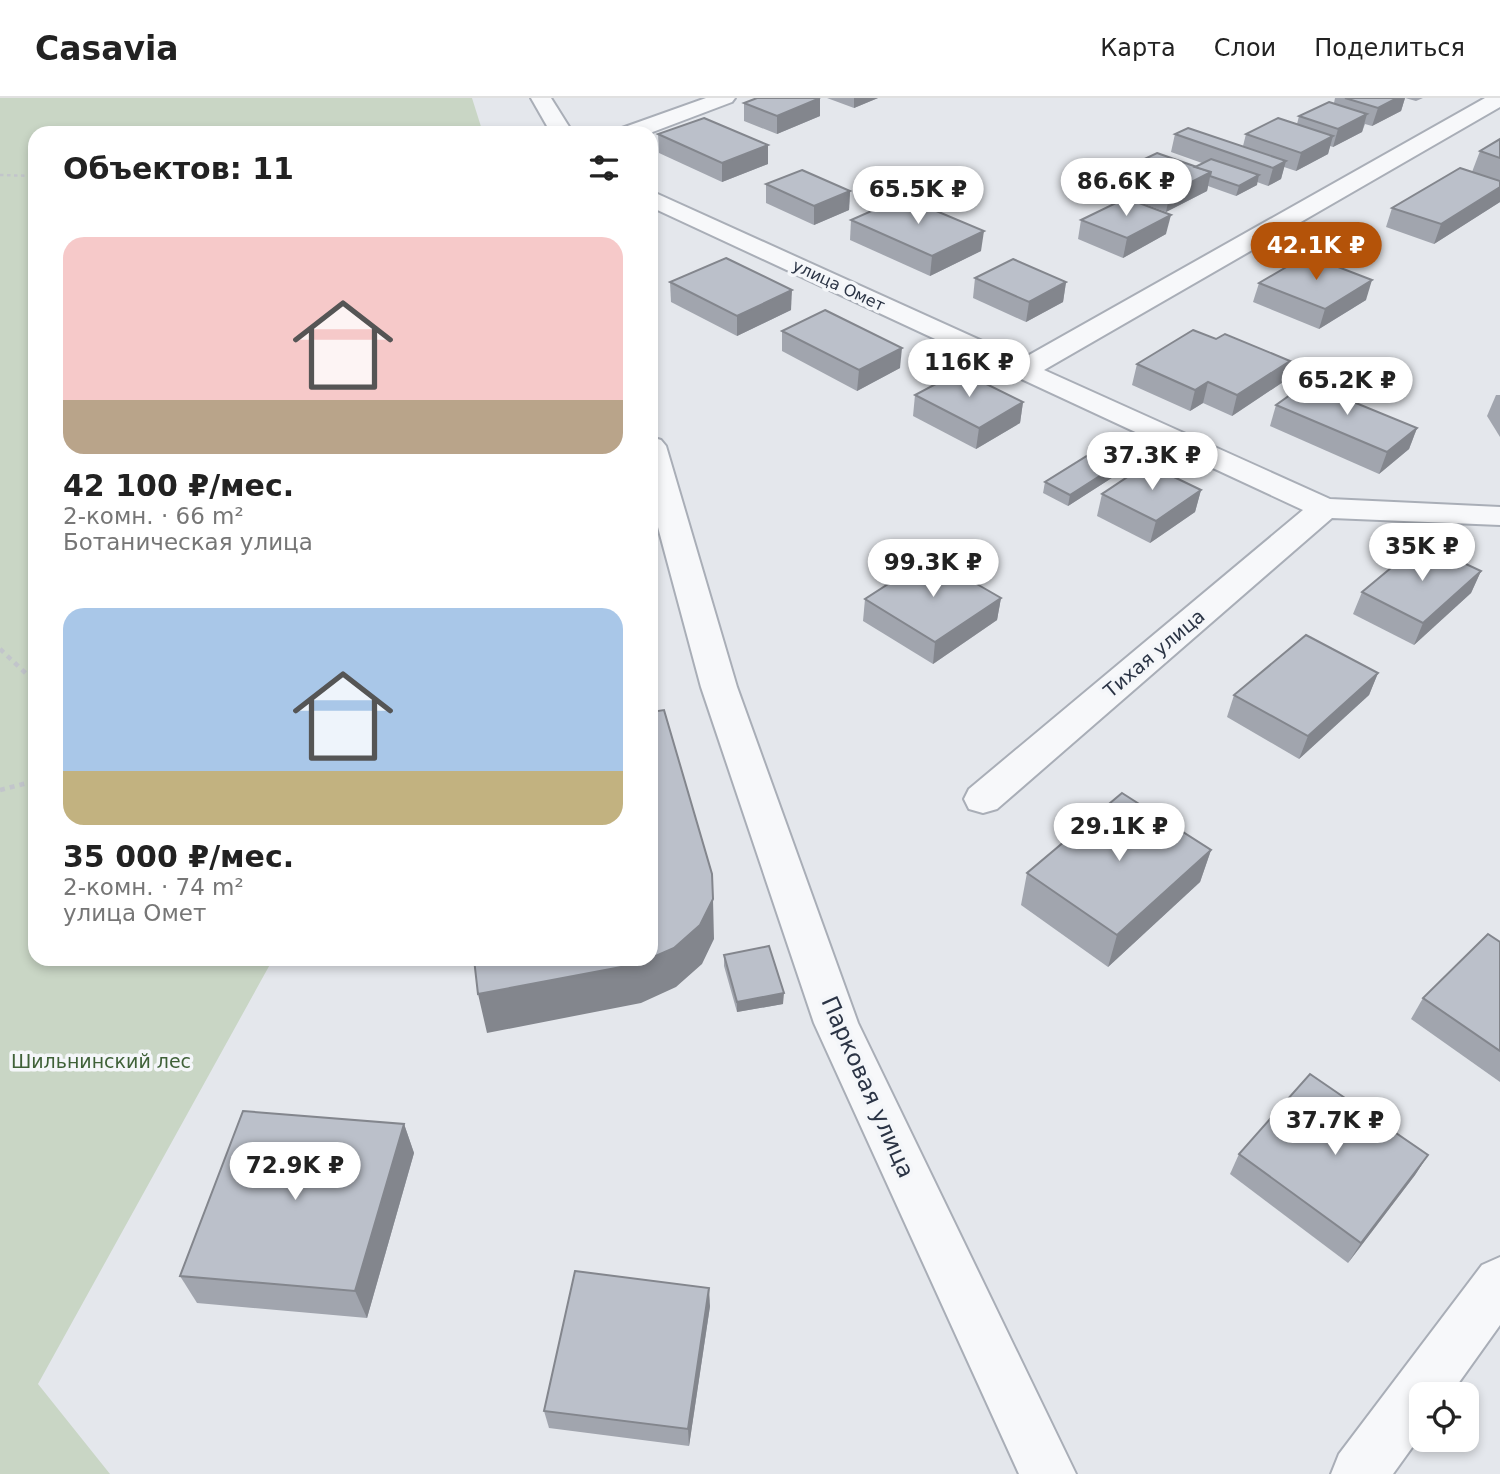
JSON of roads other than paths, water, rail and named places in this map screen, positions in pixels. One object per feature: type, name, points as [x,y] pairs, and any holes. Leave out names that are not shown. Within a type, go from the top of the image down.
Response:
[{"type":"street","points":[[541,98],[558,126]]},
{"type":"street","points":[[649,126],[725,98]]},
{"type":"street","points":[[1024,370],[1500,98]]},
{"type":"street","name":"улица Омет","points":[[658,201],[1325,508],[1500,516]]},
{"type":"street","name":"Парковая улица","points":[[658,471],[719,687],[836,1023],[1048,1474]]},
{"type":"street","name":"Тихая улица","points":[[983,799],[1325,508]]},
{"type":"street","points":[[1359,1474],[1500,1282]]},
{"type":"park label","name":"Шильнинский лес","points":[[101,1061]]}]
